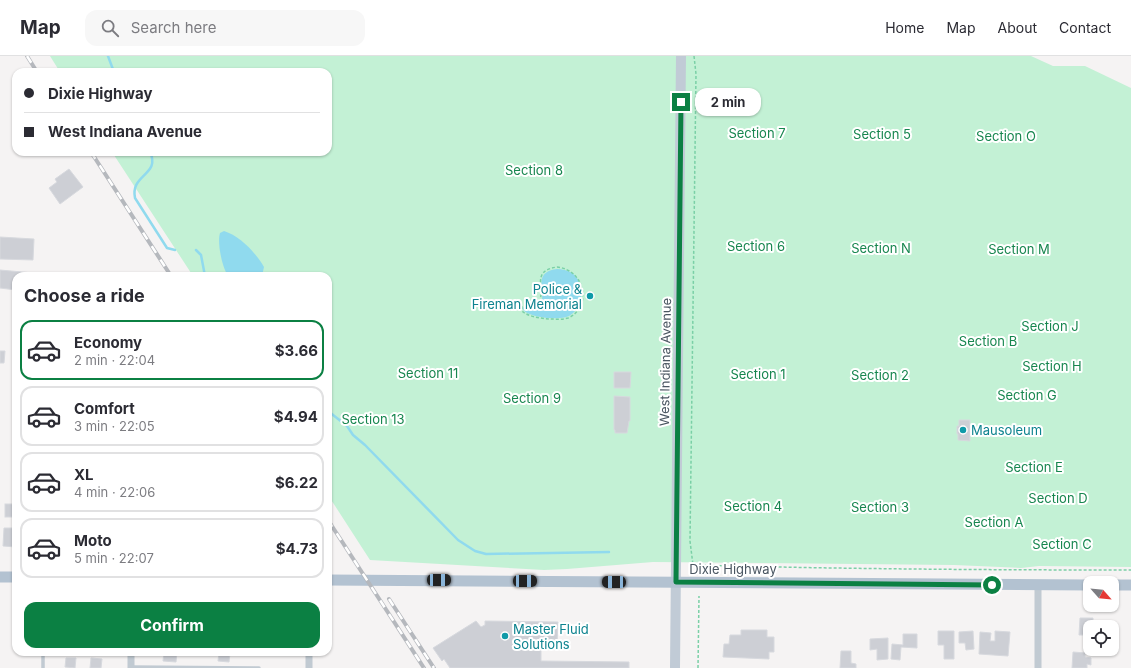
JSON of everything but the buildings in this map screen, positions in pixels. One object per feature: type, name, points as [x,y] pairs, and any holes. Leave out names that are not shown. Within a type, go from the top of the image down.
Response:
[{"type":"main road","name":"West Indiana Avenue","points":[[675,668],[681,56]]},
{"type":"main road","points":[[0,577],[12,577]]},
{"type":"main road","name":"Dixie Highway","points":[[332,580],[1083,585]]},
{"type":"main road","points":[[1119,585],[1131,584]]},
{"type":"street","points":[[1038,586],[1038,668]]},
{"type":"street","points":[[131,656],[131,668]]},
{"type":"street","points":[[309,656],[309,668]]},
{"type":"lane","points":[[43,656],[43,668]]},
{"type":"lane","points":[[131,668],[259,668]]},
{"type":"path","points":[[694,56],[696,74],[690,541],[693,565],[853,569],[1131,570]]},
{"type":"path","points":[[553,268],[565,268],[579,279],[582,288],[582,296],[578,310],[569,317],[559,319],[543,319],[525,313],[522,310],[524,306],[538,304],[540,301],[541,278],[546,272],[553,268]]},
{"type":"path","points":[[698,668],[699,596]]},
{"type":"green space","points":[[50,56],[1031,56],[1053,66],[1085,66],[1131,88],[1131,567],[1039,566],[1021,568],[954,565],[653,562],[544,570],[370,560],[332,501],[332,272],[190,272],[115,156],[332,156],[332,68],[58,68]]},
{"type":"water","points":[[224,231],[230,233],[242,241],[257,256],[264,267],[263,272],[226,272],[220,249],[220,233]]},
{"type":"water","points":[[557,269],[568,271],[577,277],[581,289],[578,307],[569,316],[564,318],[535,316],[524,311],[524,307],[540,303],[542,300],[541,284],[544,275],[549,271]]},
{"type":"waterway","points":[[108,56],[112,68]]},
{"type":"waterway","points":[[151,156],[152,166],[137,184],[135,198],[167,248],[175,250]]},
{"type":"waterway","points":[[196,250],[201,255],[204,272]]},
{"type":"waterway","points":[[332,414],[347,426],[353,435],[365,445],[458,540],[475,551],[486,554],[609,552]]},
{"type":"railway","points":[[27,56],[34,68]]},
{"type":"railway","points":[[94,156],[168,272]]},
{"type":"railway","points":[[332,526],[424,668]]},
{"type":"railway","points":[[389,599],[434,668]]},
{"type":"place","name":"Police & Fireman Memorial","points":[[590,296]]},
{"type":"place","name":"Mausoleum","points":[[963,430]]},
{"type":"place","name":"Master Fluid Solutions","points":[[505,636]]},
{"type":"route","points":[[681,102],[676,461],[676,582],[992,585]]},
{"type":"park label","name":"Section 7","points":[[757,133]]},
{"type":"park label","name":"Section 5","points":[[882,134]]},
{"type":"park label","name":"Section O","points":[[1006,136]]},
{"type":"park label","name":"Section 8","points":[[534,170]]},
{"type":"park label","name":"Section 6","points":[[756,246]]},
{"type":"park label","name":"Section N","points":[[881,248]]},
{"type":"park label","name":"Section M","points":[[1019,249]]},
{"type":"park label","name":"Section J","points":[[1050,326]]},
{"type":"park label","name":"Section B","points":[[988,341]]},
{"type":"park label","name":"Section H","points":[[1052,366]]},
{"type":"park label","name":"Section 11","points":[[428,373]]},
{"type":"park label","name":"Section 1","points":[[758,374]]},
{"type":"park label","name":"Section 2","points":[[880,375]]},
{"type":"park label","name":"Section G","points":[[1027,395]]},
{"type":"park label","name":"Section 9","points":[[532,398]]},
{"type":"park label","name":"Section 13","points":[[373,419]]},
{"type":"park label","name":"Section E","points":[[1034,467]]},
{"type":"park label","name":"Section D","points":[[1058,498]]},
{"type":"park label","name":"Section 4","points":[[753,506]]},
{"type":"park label","name":"Section 3","points":[[880,507]]},
{"type":"park label","name":"Section A","points":[[994,522]]},
{"type":"park label","name":"Section C","points":[[1062,544]]}]
